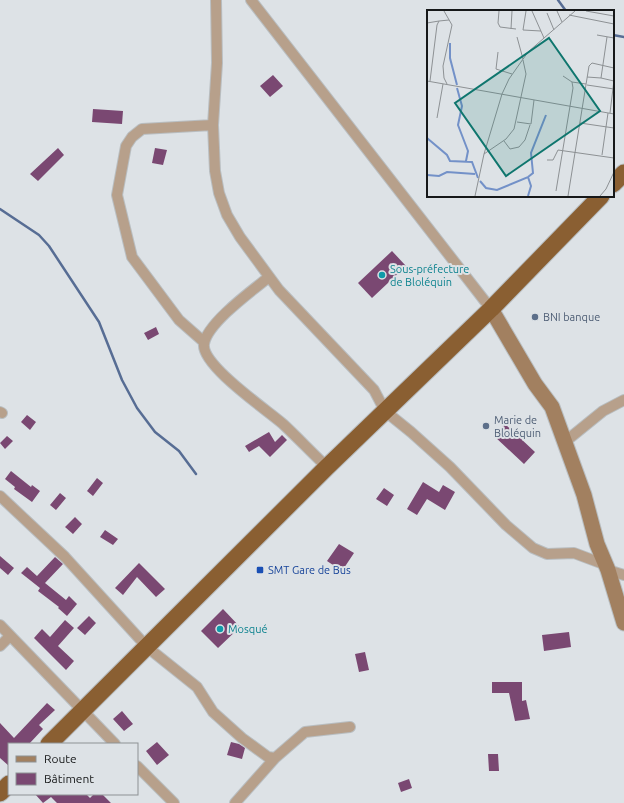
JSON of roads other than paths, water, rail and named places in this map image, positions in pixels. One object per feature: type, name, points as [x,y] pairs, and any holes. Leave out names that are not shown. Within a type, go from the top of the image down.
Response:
[{"type":"highway","points":[[614,183],[624,173]]},
{"type":"highway","points":[[50,743],[327,467],[491,309],[600,197]]},
{"type":"highway","points":[[0,793],[8,785]]},
{"type":"main road","points":[[491,309],[535,384],[552,407],[566,441],[575,472],[584,495],[597,544],[607,567],[624,623]]},
{"type":"street","points":[[216,0],[217,63],[213,125],[215,171],[219,193],[227,215],[269,277],[374,390],[385,411],[445,463],[506,525],[533,548],[547,554],[574,553],[624,575]]},
{"type":"street","points":[[251,0],[491,309]]},
{"type":"street","points":[[204,342],[179,320],[132,257],[117,195],[126,146],[132,137],[142,129],[213,125]]},
{"type":"street","points":[[269,277],[225,313],[215,324],[204,342],[205,352],[220,372],[283,424],[327,467]]},
{"type":"street","points":[[566,441],[603,411],[624,400]]},
{"type":"street","points":[[0,496],[65,557],[147,647],[197,687],[213,712],[242,738],[268,757],[275,758]]},
{"type":"street","points":[[0,625],[114,743]]},
{"type":"street","points":[[0,646],[10,636]]},
{"type":"street","points":[[235,803],[275,758],[305,732],[350,727]]},
{"type":"street","points":[[138,767],[174,803]]},
{"type":"waterway","points":[[558,0],[565,10]]},
{"type":"waterway","points":[[614,35],[624,37]]},
{"type":"waterway","points":[[0,209],[39,235],[49,246],[99,322],[122,380],[137,408],[155,432],[179,451],[196,474]]},
{"type":"place","name":"Sous-préfecture de Bloléquin","points":[[382,275]]},
{"type":"place","name":"BNI banque","points":[[535,317]]},
{"type":"place","name":"Marie de Bloléquin","points":[[486,426]]},
{"type":"place","name":"SMT Gare de Bus","points":[[260,570]]},
{"type":"place","name":"Mosqué","points":[[220,629]]}]
